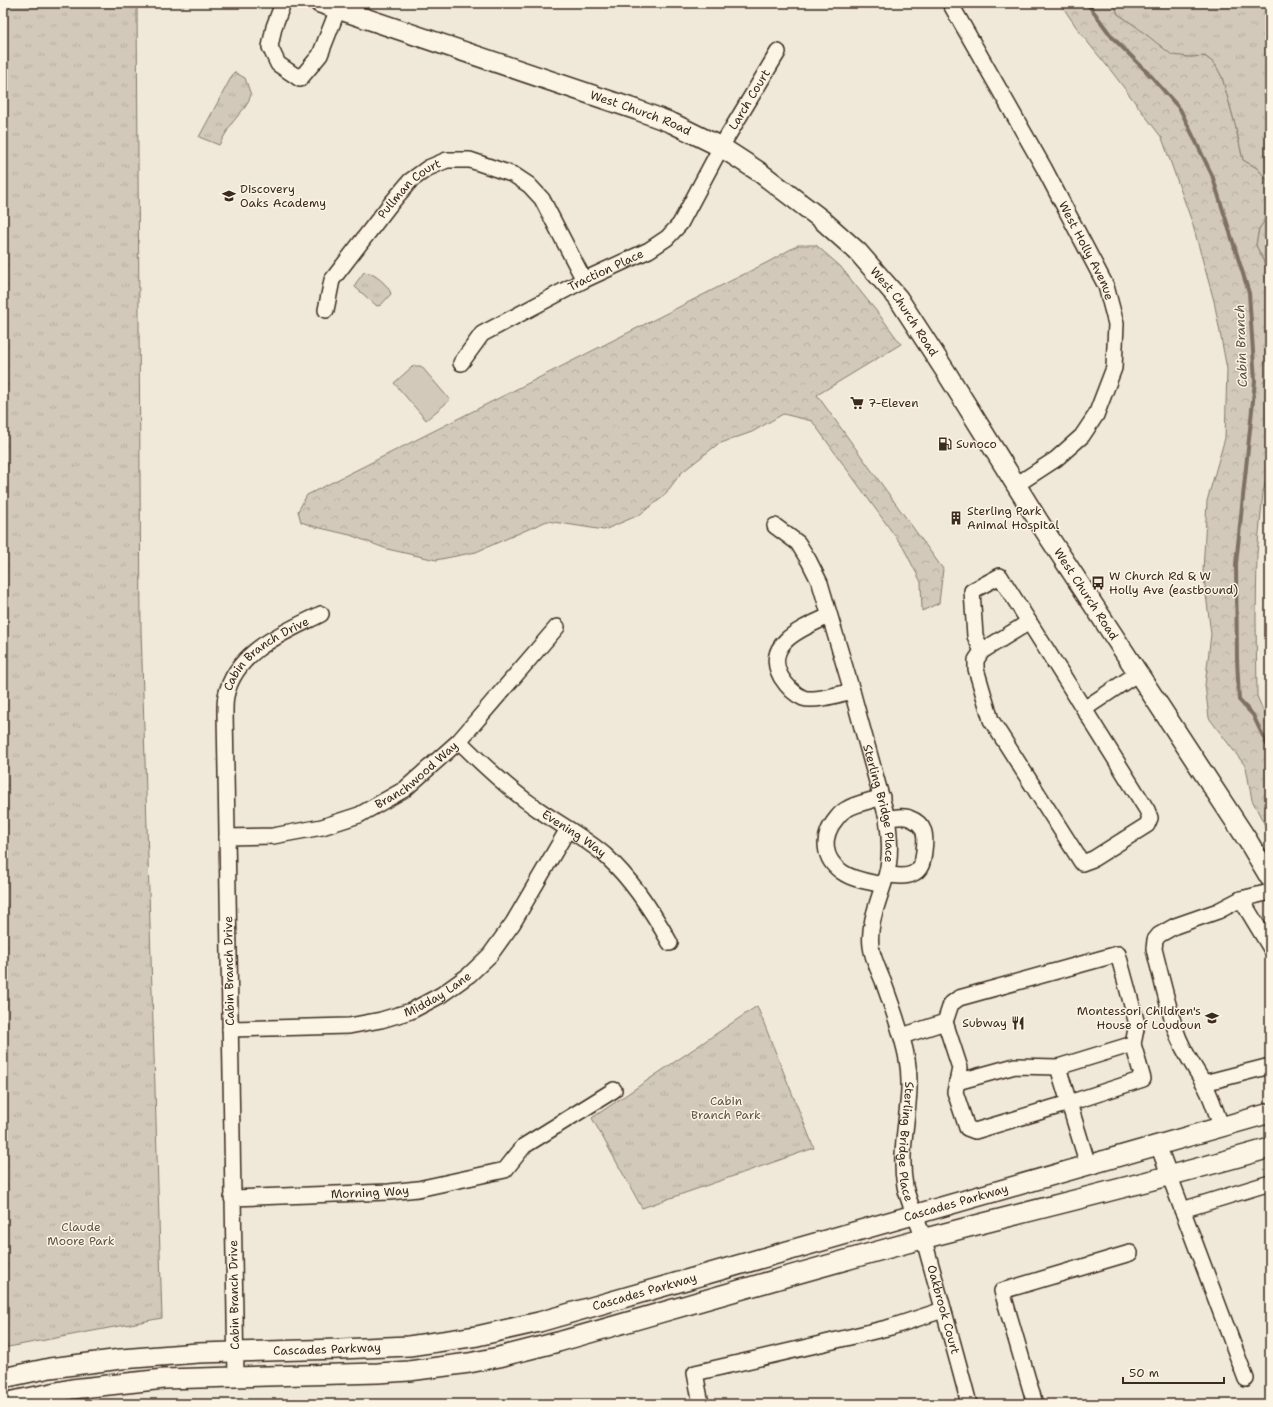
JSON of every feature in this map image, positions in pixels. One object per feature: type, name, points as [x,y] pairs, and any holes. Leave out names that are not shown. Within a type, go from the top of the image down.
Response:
[{"type":"main road","name":"West Church Road","points":[[320,3],[637,110],[672,124],[721,147],[758,171],[821,219],[858,252],[898,298],[1016,485],[1248,841],[1270,878]]},
{"type":"main road","name":"Cascades Parkway","points":[[3,1378],[50,1368],[198,1353],[410,1346],[477,1336],[539,1322],[1270,1114]]},
{"type":"main road","points":[[3,1403],[72,1389],[164,1379],[409,1371],[462,1364],[499,1357],[558,1342],[923,1239],[1170,1176],[1270,1148]]},
{"type":"street","points":[[283,3],[274,27],[270,47],[278,64],[300,78],[320,55],[338,9]]},
{"type":"street","name":"West Holly Avenue","points":[[950,3],[1044,168],[1106,286],[1116,324],[1114,368],[1096,415],[1082,436],[1056,459],[1016,485]]},
{"type":"street","name":"Larch Court","points":[[721,147],[778,52]]},
{"type":"street","name":"Traction Place","points":[[461,363],[482,334],[584,280],[649,250],[668,238],[680,224],[721,147]]},
{"type":"street","name":"Pullman Court","points":[[326,310],[332,280],[388,207],[410,180],[428,168],[447,160],[470,160],[514,175],[529,185],[542,199],[584,280]]},
{"type":"street","name":"Sterling Bridge Place","points":[[775,526],[798,542],[820,583],[887,818],[889,832],[889,856],[885,880],[871,929],[871,947],[902,1036],[908,1061],[909,1085],[902,1165],[905,1187],[915,1215]]},
{"type":"street","points":[[982,651],[975,636],[972,591],[1000,576],[1084,709],[1147,810],[1150,818],[1147,825],[1093,859],[1082,863],[991,720],[976,669],[976,660],[982,651],[1029,622]]},
{"type":"street","name":"Cabin Branch Drive","points":[[236,1377],[232,1198],[226,696],[236,673],[250,655],[268,641],[321,614]]},
{"type":"street","points":[[829,616],[800,629],[784,643],[778,651],[777,662],[779,672],[788,687],[803,698],[813,699],[852,691]]},
{"type":"street","name":"Branchwood Way","points":[[227,837],[273,836],[322,827],[359,815],[405,789],[459,741],[557,627]]},
{"type":"street","points":[[1084,709],[1138,673]]},
{"type":"street","name":"Evening Way","points":[[459,741],[507,787],[587,841],[607,857],[625,876],[656,918],[670,943]]},
{"type":"street","points":[[882,798],[846,809],[830,825],[825,844],[833,865],[843,874],[854,878],[885,880],[912,875],[918,870],[923,864],[926,837],[923,828],[913,819],[904,817],[887,818]]},
{"type":"street","name":"Midday Lane","points":[[230,1029],[349,1026],[381,1020],[411,1010],[441,995],[469,975],[490,955],[513,923],[568,829]]},
{"type":"street","points":[[1222,1127],[1204,1082],[1193,1066],[1177,1033],[1154,949],[1155,940],[1158,934],[1175,926],[1218,911],[1241,899],[1270,892]]},
{"type":"street","points":[[1241,899],[1270,947]]},
{"type":"street","points":[[1118,954],[1137,1024],[1133,1044],[1143,1079],[975,1131],[967,1128],[955,1092],[960,1068],[946,1022],[951,1004],[959,998],[1118,954]]},
{"type":"street","points":[[902,1036],[946,1022]]},
{"type":"street","points":[[957,1082],[1015,1066],[1058,1068],[1133,1044]]},
{"type":"street","points":[[1204,1082],[1270,1066]]},
{"type":"street","points":[[1058,1068],[1088,1165]]},
{"type":"street","name":"Morning Way","points":[[232,1198],[389,1192],[418,1189],[505,1170],[524,1146],[614,1090]]},
{"type":"street","points":[[1158,1145],[1246,1379]]},
{"type":"street","points":[[1182,1210],[1270,1183]]},
{"type":"street","name":"Oakbrook Court","points":[[915,1215],[969,1404]]},
{"type":"street","points":[[1036,1404],[1002,1291],[1130,1253]]},
{"type":"street","points":[[701,1404],[695,1373],[891,1327],[943,1310]]},
{"type":"green space","name":"Claude Moore Park","points":[[3,3],[137,3],[141,629],[162,1318],[3,1348]]},
{"type":"green space","points":[[1060,3],[1114,3],[1118,14],[1134,25],[1190,57],[1205,56],[1215,64],[1222,77],[1243,160],[1257,168],[1268,181],[1268,216],[1259,229],[1256,245],[1270,275],[1270,463],[1263,493],[1257,554],[1256,619],[1257,696],[1270,727],[1270,835],[1252,800],[1246,767],[1209,718],[1205,685],[1211,634],[1203,571],[1207,501],[1225,438],[1227,369],[1214,301],[1192,222],[1162,138],[1081,34]]},
{"type":"green space","points":[[1114,3],[1270,3],[1270,275],[1256,245],[1259,229],[1268,216],[1268,181],[1257,168],[1243,160],[1222,77],[1215,64],[1205,56],[1190,57],[1172,55],[1118,14]]},
{"type":"green space","points":[[234,72],[245,78],[251,95],[246,106],[232,123],[219,145],[199,137]]},
{"type":"green space","points":[[798,245],[816,245],[840,266],[901,344],[817,395],[943,569],[939,603],[922,611],[921,582],[903,547],[812,421],[783,414],[752,432],[718,444],[681,473],[663,497],[639,515],[604,530],[547,521],[476,552],[436,560],[387,549],[350,535],[301,522],[298,511],[307,495],[770,261]]},
{"type":"green space","points":[[364,272],[372,274],[384,283],[390,290],[391,294],[381,305],[377,306],[355,287],[356,283]]},
{"type":"green space","points":[[413,366],[421,366],[450,400],[426,420],[394,383]]},
{"type":"green space","name":"Cabin Branch Park","points":[[757,1006],[814,1148],[642,1208],[592,1118]]},
{"type":"waterway","name":"Cabin Branch","points":[[1087,3],[1112,37],[1151,76],[1180,109],[1212,175],[1249,293],[1255,381],[1236,564],[1237,659],[1239,700],[1253,715],[1270,751]]},
{"type":"place","name":"Discovery Oaks Academy","points":[[229,196]]},
{"type":"place","name":"7-Eleven","points":[[857,403]]},
{"type":"place","name":"Sunoco","points":[[945,444]]},
{"type":"place","name":"Sterling Park Animal Hospital","points":[[956,518]]},
{"type":"place","name":"W Church Rd & W Holly Ave (eastbound)","points":[[1098,583]]},
{"type":"place","name":"Montessori Children's House of Loudoun","points":[[1212,1018]]},
{"type":"place","name":"Subway","points":[[1018,1023]]}]
